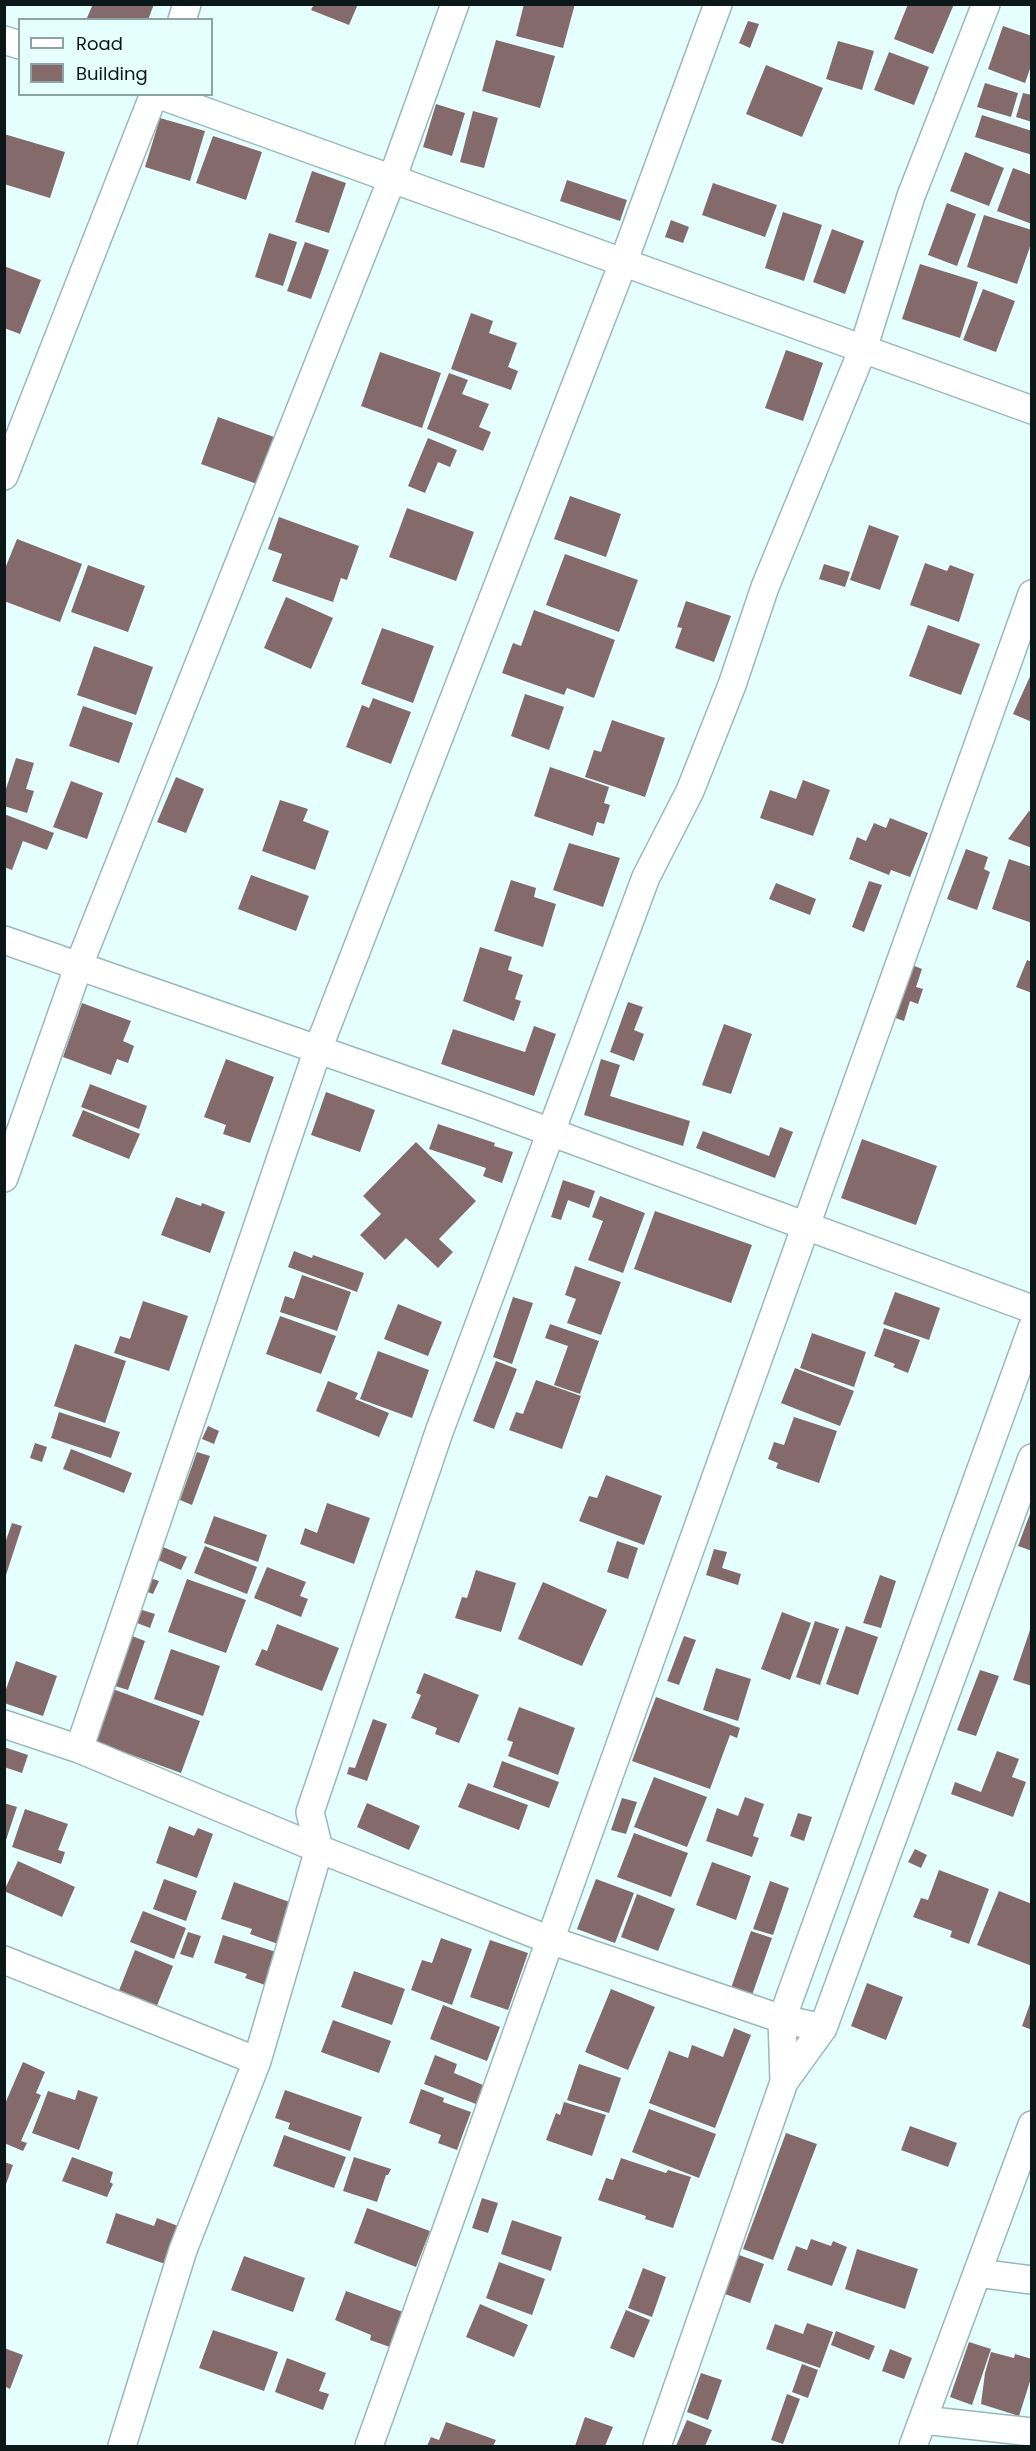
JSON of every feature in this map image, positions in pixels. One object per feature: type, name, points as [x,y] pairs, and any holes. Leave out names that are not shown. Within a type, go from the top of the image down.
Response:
[{"type":"street","points":[[4,1178],[79,965],[392,179],[455,4]]},
{"type":"street","points":[[79,1749],[318,1049],[623,263],[718,4]]},
{"type":"street","points":[[122,2446],[183,2250],[257,2061],[319,1849],[310,1812],[439,1432],[646,877],[690,791],[732,685],[765,587],[863,349],[911,196],[986,4]]},
{"type":"street","points":[[4,476],[154,96]]},
{"type":"street","points":[[161,96],[1032,410]]},
{"type":"street","points":[[369,2446],[1032,594]]},
{"type":"street","points":[[4,940],[551,1132],[1032,1309]]},
{"type":"street","points":[[784,2082],[782,2019],[1032,1328]]},
{"type":"street","points":[[657,2446],[784,2082],[823,2028],[1032,1458]]},
{"type":"street","points":[[4,1724],[79,1749],[319,1849],[550,1940],[782,2019],[823,2028]]},
{"type":"street","points":[[4,1960],[257,2061]]},
{"type":"street","points":[[913,2446],[1032,2125]]},
{"type":"street","points":[[977,2273],[1032,2280]]},
{"type":"street","points":[[923,2420],[1032,2432]]},
{"type":"building","points":[[93,4],[154,4],[149,18],[87,18]]},
{"type":"building","points":[[314,4],[358,4],[349,25],[311,10]]},
{"type":"building","points":[[524,4],[575,4],[563,48],[516,36]]},
{"type":"building","points":[[908,4],[954,4],[933,54],[894,39]]},
{"type":"building","points":[[748,21],[759,24],[750,48],[739,43]]},
{"type":"building","points":[[1003,26],[1032,36],[1032,63],[1025,83],[988,69]]},
{"type":"building","points":[[496,40],[555,56],[540,108],[482,91]]},
{"type":"building","points":[[838,41],[874,51],[862,90],[826,79]]},
{"type":"building","points":[[889,52],[929,67],[914,105],[874,90]]},
{"type":"building","points":[[766,65],[823,88],[802,137],[746,114]]},
{"type":"building","points":[[985,83],[1018,93],[1011,117],[977,107]]},
{"type":"building","points":[[1023,93],[1032,95],[1032,122],[1016,117]]},
{"type":"building","points":[[436,104],[465,113],[452,156],[423,147]]},
{"type":"building","points":[[473,111],[498,118],[484,168],[460,162]]},
{"type":"building","points":[[982,115],[1032,131],[1032,155],[975,137]]},
{"type":"building","points":[[160,118],[205,131],[190,181],[145,167]]},
{"type":"building","points":[[4,134],[65,152],[50,198],[4,184]]},
{"type":"building","points":[[213,136],[262,152],[246,200],[196,183]]},
{"type":"building","points":[[965,152],[1004,168],[989,206],[950,191]]},
{"type":"building","points":[[1013,168],[1032,175],[1032,224],[997,211]]},
{"type":"building","points":[[312,171],[346,183],[329,233],[295,222]]},
{"type":"building","points":[[567,180],[627,200],[620,221],[560,201]]},
{"type":"building","points":[[713,183],[777,205],[765,237],[702,215]]},
{"type":"building","points":[[947,203],[976,214],[957,266],[928,255]]},
{"type":"building","points":[[783,212],[822,225],[804,281],[765,268]]},
{"type":"building","points":[[984,215],[1032,230],[1032,241],[1017,284],[967,267]]},
{"type":"building","points":[[671,220],[689,227],[683,243],[665,237]]},
{"type":"building","points":[[832,229],[864,241],[845,294],[813,282]]},
{"type":"building","points":[[269,233],[297,242],[283,286],[255,277]]},
{"type":"building","points":[[305,242],[329,250],[311,299],[287,291]]},
{"type":"building","points":[[920,264],[978,282],[960,338],[902,319]]},
{"type":"building","points":[[4,266],[41,280],[20,334],[4,328]]},
{"type":"building","points":[[983,289],[1015,301],[996,352],[963,340]]},
{"type":"building","points":[[471,313],[493,321],[489,333],[517,343],[508,367],[518,371],[511,390],[451,369]]},
{"type":"building","points":[[786,350],[823,363],[803,421],[765,408]]},
{"type":"building","points":[[380,352],[441,373],[422,428],[361,406]]},
{"type":"building","points":[[449,373],[468,380],[462,394],[489,404],[479,427],[491,432],[483,451],[427,429]]},
{"type":"building","points":[[218,417],[274,437],[257,484],[201,464]]},
{"type":"building","points":[[428,438],[457,450],[450,467],[438,462],[425,493],[408,486]]},
{"type":"building","points":[[570,496],[621,514],[606,557],[554,539]]},
{"type":"building","points":[[407,508],[474,532],[456,581],[389,557]]},
{"type":"building","points":[[279,517],[359,546],[347,580],[341,578],[333,602],[272,581],[282,554],[268,549]]},
{"type":"building","points":[[869,525],[899,536],[880,590],[850,580]]},
{"type":"building","points":[[17,539],[82,564],[60,622],[4,601],[4,571]]},
{"type":"building","points":[[565,554],[638,580],[619,632],[546,605]]},
{"type":"building","points":[[925,563],[947,571],[950,565],[974,574],[959,622],[910,605]]},
{"type":"building","points":[[824,564],[850,572],[845,587],[819,579]]},
{"type":"building","points":[[88,565],[145,586],[128,632],[71,612]]},
{"type":"building","points":[[286,597],[333,618],[311,669],[264,648]]},
{"type":"building","points":[[686,601],[731,616],[714,662],[675,648],[682,628],[677,627]]},
{"type":"building","points":[[534,610],[615,640],[594,698],[567,688],[564,695],[502,673],[513,643],[521,646]]},
{"type":"building","points":[[928,625],[980,644],[961,695],[909,676]]},
{"type":"building","points":[[382,628],[434,646],[413,703],[361,684]]},
{"type":"building","points":[[94,646],[153,667],[136,715],[77,695]]},
{"type":"building","points":[[1032,672],[1032,722],[1013,714]]},
{"type":"building","points":[[525,694],[564,707],[549,750],[511,736]]},
{"type":"building","points":[[373,698],[411,712],[391,764],[346,747],[362,705],[369,708]]},
{"type":"building","points":[[83,706],[133,723],[119,763],[69,746]]},
{"type":"building","points":[[612,720],[665,738],[645,797],[585,777],[594,750],[601,752]]},
{"type":"building","points":[[16,758],[34,763],[26,789],[34,791],[27,813],[4,806],[4,795]]},
{"type":"building","points":[[550,767],[609,787],[604,803],[610,805],[604,824],[597,822],[593,836],[534,816]]},
{"type":"building","points":[[176,777],[204,789],[186,833],[157,822]]},
{"type":"building","points":[[803,780],[830,790],[813,836],[760,818],[770,790],[796,799]]},
{"type":"building","points":[[71,781],[103,793],[87,839],[53,827]]},
{"type":"building","points":[[280,800],[308,809],[303,821],[329,831],[315,870],[262,851]]},
{"type":"building","points":[[1029,811],[1032,812],[1032,848],[1008,839]]},
{"type":"building","points":[[4,814],[54,833],[47,850],[23,841],[12,870],[4,867]]},
{"type":"building","points":[[890,818],[928,833],[910,877],[891,870],[889,875],[849,859],[857,837],[866,841],[874,823],[886,828]]},
{"type":"building","points":[[569,843],[620,858],[603,907],[553,890]]},
{"type":"building","points":[[966,849],[988,857],[984,869],[990,872],[977,910],[947,899]]},
{"type":"building","points":[[1009,859],[1032,867],[1032,923],[992,909]]},
{"type":"building","points":[[251,875],[309,896],[296,931],[238,909]]},
{"type":"building","points":[[511,880],[536,888],[534,897],[556,904],[543,947],[494,931]]},
{"type":"building","points":[[869,881],[882,885],[864,932],[852,927]]},
{"type":"building","points":[[776,883],[816,899],[810,915],[769,899]]},
{"type":"building","points":[[480,947],[512,957],[508,970],[523,975],[515,999],[521,1001],[514,1021],[463,1001]]},
{"type":"building","points":[[1027,960],[1032,962],[1032,993],[1016,987]]},
{"type":"building","points":[[907,963],[922,969],[916,987],[923,989],[918,1004],[910,1001],[904,1021],[887,1015]]},
{"type":"building","points":[[628,1002],[643,1007],[634,1030],[644,1034],[634,1061],[610,1052]]},
{"type":"building","points":[[82,1003],[131,1021],[123,1041],[134,1046],[128,1063],[117,1059],[111,1075],[63,1057]]},
{"type":"building","points":[[724,1024],[752,1034],[731,1094],[702,1085]]},
{"type":"building","points":[[534,1026],[556,1034],[534,1096],[441,1064],[453,1029],[525,1052]]},
{"type":"building","points":[[226,1059],[274,1077],[250,1143],[223,1134],[226,1125],[204,1117]]},
{"type":"building","points":[[601,1059],[620,1065],[610,1096],[690,1121],[683,1146],[584,1115]]},
{"type":"building","points":[[90,1084],[147,1106],[139,1129],[81,1107]]},
{"type":"building","points":[[326,1092],[375,1110],[360,1152],[311,1135]]},
{"type":"building","points":[[83,1110],[140,1134],[129,1159],[72,1136]]},
{"type":"building","points":[[438,1124],[495,1143],[494,1146],[513,1152],[502,1183],[483,1176],[486,1168],[429,1149]]},
{"type":"building","points":[[780,1127],[793,1132],[775,1178],[696,1148],[703,1131],[769,1156]]},
{"type":"building","points":[[862,1139],[937,1166],[916,1225],[841,1198]]},
{"type":"building","points":[[416,1142],[476,1201],[439,1239],[453,1252],[438,1268],[406,1238],[385,1260],[360,1235],[381,1214],[363,1196]]},
{"type":"building","points":[[563,1180],[595,1191],[589,1208],[568,1200],[561,1220],[551,1217]]},
{"type":"building","points":[[600,1196],[645,1213],[623,1273],[588,1260],[603,1221],[592,1217]]},
{"type":"building","points":[[176,1197],[201,1206],[202,1203],[225,1212],[210,1253],[161,1235]]},
{"type":"building","points":[[655,1211],[752,1245],[731,1303],[634,1269]]},
{"type":"building","points":[[294,1251],[312,1258],[313,1255],[364,1273],[357,1292],[288,1267]]},
{"type":"building","points":[[575,1266],[621,1282],[601,1335],[567,1323],[576,1299],[565,1295]]},
{"type":"building","points":[[302,1275],[351,1292],[337,1331],[280,1312],[285,1296],[294,1299]]},
{"type":"building","points":[[895,1292],[940,1308],[929,1340],[883,1324]]},
{"type":"building","points":[[513,1297],[533,1303],[512,1364],[493,1357]]},
{"type":"building","points":[[143,1301],[188,1316],[169,1371],[114,1353],[120,1336],[130,1339]]},
{"type":"building","points":[[398,1304],[442,1322],[428,1356],[384,1339]]},
{"type":"building","points":[[280,1316],[336,1336],[321,1374],[266,1354]]},
{"type":"building","points":[[550,1324],[599,1341],[580,1394],[554,1385],[568,1346],[545,1338]]},
{"type":"building","points":[[884,1328],[920,1340],[908,1373],[893,1367],[895,1364],[874,1356]]},
{"type":"building","points":[[812,1333],[866,1352],[854,1387],[800,1368]]},
{"type":"building","points":[[75,1344],[126,1361],[105,1423],[54,1406]]},
{"type":"building","points":[[378,1351],[429,1370],[412,1418],[360,1399]]},
{"type":"building","points":[[496,1361],[517,1369],[494,1429],[473,1421]]},
{"type":"building","points":[[795,1368],[854,1391],[840,1426],[781,1403]]},
{"type":"building","points":[[536,1380],[581,1396],[562,1449],[509,1430],[516,1412],[523,1414]]},
{"type":"building","points":[[328,1381],[358,1393],[355,1399],[389,1413],[379,1437],[316,1411]]},
{"type":"building","points":[[59,1412],[120,1432],[111,1458],[51,1438]]},
{"type":"building","points":[[794,1417],[837,1431],[819,1483],[776,1468],[778,1463],[768,1459],[774,1442],[784,1445]]},
{"type":"building","points":[[208,1426],[219,1431],[214,1444],[202,1439]]},
{"type":"building","points":[[35,1443],[47,1447],[42,1462],[30,1458]]},
{"type":"building","points":[[71,1449],[132,1473],[124,1493],[63,1469]]},
{"type":"building","points":[[197,1452],[210,1456],[192,1505],[180,1500]]},
{"type":"building","points":[[606,1475],[662,1496],[644,1545],[579,1521],[589,1496],[597,1498]]},
{"type":"building","points":[[327,1503],[370,1518],[354,1564],[300,1544],[305,1528],[317,1533]]},
{"type":"building","points":[[1032,1511],[1032,1551],[1018,1546]]},
{"type":"building","points":[[214,1516],[267,1535],[258,1562],[204,1543]]},
{"type":"building","points":[[12,1523],[22,1526],[5,1578],[4,1546]]},
{"type":"building","points":[[617,1541],[638,1548],[628,1579],[607,1572]]},
{"type":"building","points":[[205,1546],[257,1567],[247,1594],[194,1573]]},
{"type":"building","points":[[163,1547],[187,1557],[181,1570],[158,1560]]},
{"type":"building","points":[[714,1549],[727,1552],[722,1568],[741,1574],[738,1585],[706,1575]]},
{"type":"building","points":[[267,1567],[306,1582],[300,1596],[308,1599],[301,1617],[254,1598]]},
{"type":"building","points":[[476,1570],[516,1583],[501,1632],[455,1618],[462,1597],[467,1598]]},
{"type":"building","points":[[880,1575],[896,1581],[881,1628],[863,1623]]},
{"type":"building","points":[[150,1578],[159,1581],[153,1594],[145,1591]]},
{"type":"building","points":[[187,1579],[246,1600],[226,1653],[168,1632]]},
{"type":"building","points":[[543,1582],[607,1610],[582,1666],[518,1639]]},
{"type":"building","points":[[142,1610],[155,1614],[150,1628],[137,1623]]},
{"type":"building","points":[[782,1612],[811,1623],[790,1680],[761,1669]]},
{"type":"building","points":[[815,1621],[839,1629],[820,1685],[796,1677]]},
{"type":"building","points":[[277,1624],[339,1648],[322,1691],[255,1665],[262,1649],[267,1651]]},
{"type":"building","points":[[846,1626],[878,1637],[858,1695],[826,1684]]},
{"type":"building","points":[[1032,1627],[1032,1686],[1013,1680]]},
{"type":"building","points":[[132,1636],[145,1641],[128,1690],[115,1686]]},
{"type":"building","points":[[684,1636],[696,1640],[679,1685],[667,1681]]},
{"type":"building","points":[[171,1649],[220,1666],[203,1716],[154,1699]]},
{"type":"building","points":[[16,1661],[57,1676],[43,1716],[4,1703],[4,1695]]},
{"type":"building","points":[[716,1668],[751,1679],[738,1721],[703,1710]]},
{"type":"building","points":[[980,1670],[999,1676],[976,1736],[957,1730]]},
{"type":"building","points":[[424,1673],[479,1695],[459,1743],[435,1734],[437,1728],[411,1718],[421,1695],[416,1693]]},
{"type":"building","points":[[110,1688],[200,1721],[181,1773],[91,1740]]},
{"type":"building","points":[[656,1697],[740,1728],[737,1738],[730,1735],[710,1789],[632,1761]]},
{"type":"building","points":[[519,1707],[575,1728],[558,1775],[508,1756],[513,1742],[507,1740]]},
{"type":"building","points":[[373,1719],[387,1724],[367,1781],[347,1774],[349,1767],[355,1768]]},
{"type":"building","points":[[4,1747],[28,1755],[22,1773],[4,1767]]},
{"type":"building","points":[[997,1751],[1019,1759],[1012,1777],[1026,1782],[1013,1817],[951,1794],[955,1782],[981,1792]]},
{"type":"building","points":[[502,1761],[559,1782],[549,1808],[493,1787]]},
{"type":"building","points":[[654,1777],[707,1797],[687,1847],[634,1827]]},
{"type":"building","points":[[468,1783],[528,1805],[519,1830],[458,1807]]},
{"type":"building","points":[[745,1797],[764,1804],[753,1836],[759,1838],[752,1857],[706,1841],[717,1808],[738,1816]]},
{"type":"building","points":[[622,1798],[637,1802],[626,1834],[611,1830]]},
{"type":"building","points":[[4,1803],[17,1807],[5,1843],[4,1843]]},
{"type":"building","points":[[367,1803],[420,1826],[409,1850],[357,1827]]},
{"type":"building","points":[[25,1809],[68,1824],[58,1850],[65,1852],[61,1864],[12,1847]]},
{"type":"building","points":[[798,1813],[812,1817],[804,1841],[790,1836]]},
{"type":"building","points":[[169,1826],[194,1836],[198,1828],[213,1834],[197,1878],[156,1863]]},
{"type":"building","points":[[634,1833],[688,1853],[671,1897],[617,1877]]},
{"type":"building","points":[[915,1849],[927,1855],[921,1868],[908,1862]]},
{"type":"building","points":[[18,1861],[75,1887],[62,1917],[4,1891]]},
{"type":"building","points":[[712,1862],[751,1876],[736,1920],[696,1905]]},
{"type":"building","points":[[939,1870],[989,1889],[969,1944],[950,1937],[952,1931],[913,1917],[921,1898],[928,1900]]},
{"type":"building","points":[[164,1879],[197,1891],[186,1921],[153,1909]]},
{"type":"building","points":[[596,1879],[634,1893],[615,1943],[577,1929]]},
{"type":"building","points":[[770,1881],[789,1888],[773,1935],[753,1929]]},
{"type":"building","points":[[234,1882],[295,1904],[281,1945],[250,1934],[252,1929],[221,1919]]},
{"type":"building","points":[[999,1891],[1032,1904],[1032,1966],[977,1945]]},
{"type":"building","points":[[637,1894],[675,1909],[658,1951],[621,1937]]},
{"type":"building","points":[[143,1911],[186,1928],[174,1959],[130,1942]]},
{"type":"building","points":[[751,1931],[772,1938],[751,1998],[730,1991]]},
{"type":"building","points":[[188,1932],[201,1936],[193,1958],[180,1954]]},
{"type":"building","points":[[223,1935],[276,1952],[265,1985],[245,1978],[247,1974],[214,1963]]},
{"type":"building","points":[[441,1938],[472,1949],[452,2005],[411,1990],[422,1960],[432,1963]]},
{"type":"building","points":[[490,1940],[528,1953],[508,2010],[470,1997]]},
{"type":"building","points":[[135,1950],[173,1966],[156,2008],[118,1993]]},
{"type":"building","points":[[354,1971],[405,1989],[392,2025],[341,2007]]},
{"type":"building","points":[[867,1983],[903,1997],[886,2040],[851,2026]]},
{"type":"building","points":[[611,1989],[655,2007],[628,2070],[585,2052]]},
{"type":"building","points":[[1032,2001],[1032,2030],[1022,2026]]},
{"type":"building","points":[[443,2005],[500,2027],[487,2061],[430,2039]]},
{"type":"building","points":[[333,2020],[391,2041],[379,2073],[321,2052]]},
{"type":"building","points":[[734,2028],[751,2035],[715,2128],[649,2103],[669,2051],[688,2058],[692,2045],[723,2057]]},
{"type":"building","points":[[435,2055],[457,2064],[454,2073],[483,2085],[476,2104],[424,2084]]},
{"type":"building","points":[[23,2062],[45,2072],[36,2093],[41,2095],[21,2141],[27,2143],[23,2151],[4,2143],[4,2106]]},
{"type":"building","points":[[579,2064],[621,2078],[609,2113],[567,2100]]},
{"type":"building","points":[[421,2089],[444,2098],[443,2102],[471,2112],[457,2150],[438,2143],[441,2135],[409,2123]]},
{"type":"building","points":[[78,2090],[98,2097],[79,2150],[32,2133],[48,2091],[75,2100]]},
{"type":"building","points":[[285,2090],[362,2117],[350,2151],[288,2129],[290,2123],[275,2118]]},
{"type":"building","points":[[564,2102],[606,2115],[592,2156],[546,2140],[556,2113],[560,2115]]},
{"type":"building","points":[[649,2109],[716,2134],[699,2178],[632,2152]]},
{"type":"building","points":[[910,2126],[957,2143],[948,2167],[901,2150]]},
{"type":"building","points":[[786,2133],[817,2144],[773,2260],[743,2249]]},
{"type":"building","points":[[284,2135],[346,2157],[334,2188],[273,2166]]},
{"type":"building","points":[[72,2157],[113,2172],[110,2182],[113,2184],[107,2197],[62,2181]]},
{"type":"building","points":[[354,2157],[391,2169],[386,2175],[377,2202],[343,2191]]},
{"type":"building","points":[[621,2158],[666,2173],[668,2170],[691,2177],[673,2228],[598,2200],[606,2178],[613,2180]]},
{"type":"building","points":[[4,2162],[13,2165],[5,2187],[4,2187]]},
{"type":"building","points":[[482,2198],[498,2203],[488,2233],[472,2228]]},
{"type":"building","points":[[367,2208],[430,2231],[416,2267],[354,2243]]},
{"type":"building","points":[[116,2213],[154,2226],[157,2218],[178,2226],[165,2264],[106,2243]]},
{"type":"building","points":[[512,2220],[562,2237],[551,2271],[501,2254]]},
{"type":"building","points":[[811,2239],[831,2246],[833,2241],[847,2247],[832,2286],[787,2270],[796,2246],[807,2250]]},
{"type":"building","points":[[857,2249],[918,2269],[905,2309],[845,2289]]},
{"type":"building","points":[[739,2255],[764,2264],[750,2303],[725,2294]]},
{"type":"building","points":[[244,2256],[305,2278],[293,2312],[231,2290]]},
{"type":"building","points":[[499,2262],[545,2279],[532,2315],[486,2298]]},
{"type":"building","points":[[643,2268],[666,2277],[652,2317],[628,2308]]},
{"type":"building","points":[[346,2291],[403,2312],[390,2347],[370,2340],[371,2335],[335,2320]]},
{"type":"building","points":[[480,2304],[528,2325],[514,2357],[466,2337]]},
{"type":"building","points":[[626,2310],[650,2320],[634,2358],[610,2348]]},
{"type":"building","points":[[807,2323],[833,2332],[820,2368],[766,2349],[775,2324],[803,2334]]},
{"type":"building","points":[[213,2330],[278,2352],[264,2391],[199,2368]]},
{"type":"building","points":[[836,2331],[875,2346],[869,2360],[831,2345]]},
{"type":"building","points":[[969,2342],[991,2349],[972,2405],[950,2397]]},
{"type":"building","points":[[4,2348],[23,2355],[10,2389],[4,2386]]},
{"type":"building","points":[[890,2349],[912,2358],[904,2379],[882,2371]]},
{"type":"building","points":[[991,2352],[1014,2358],[1015,2354],[1032,2359],[1032,2375],[1019,2416],[981,2404],[985,2373]]},
{"type":"building","points":[[287,2358],[326,2373],[319,2391],[329,2394],[323,2410],[275,2392]]},
{"type":"building","points":[[802,2364],[818,2370],[808,2398],[792,2392]]},
{"type":"building","points":[[701,2373],[722,2380],[708,2420],[687,2412]]},
{"type":"building","points":[[787,2394],[800,2399],[783,2444],[771,2440]]},
{"type":"building","points":[[585,2417],[613,2427],[605,2446],[575,2446]]},
{"type":"building","points":[[687,2420],[712,2430],[705,2446],[676,2446]]},
{"type":"building","points":[[446,2422],[496,2440],[493,2446],[427,2446],[431,2437],[439,2440]]}]
